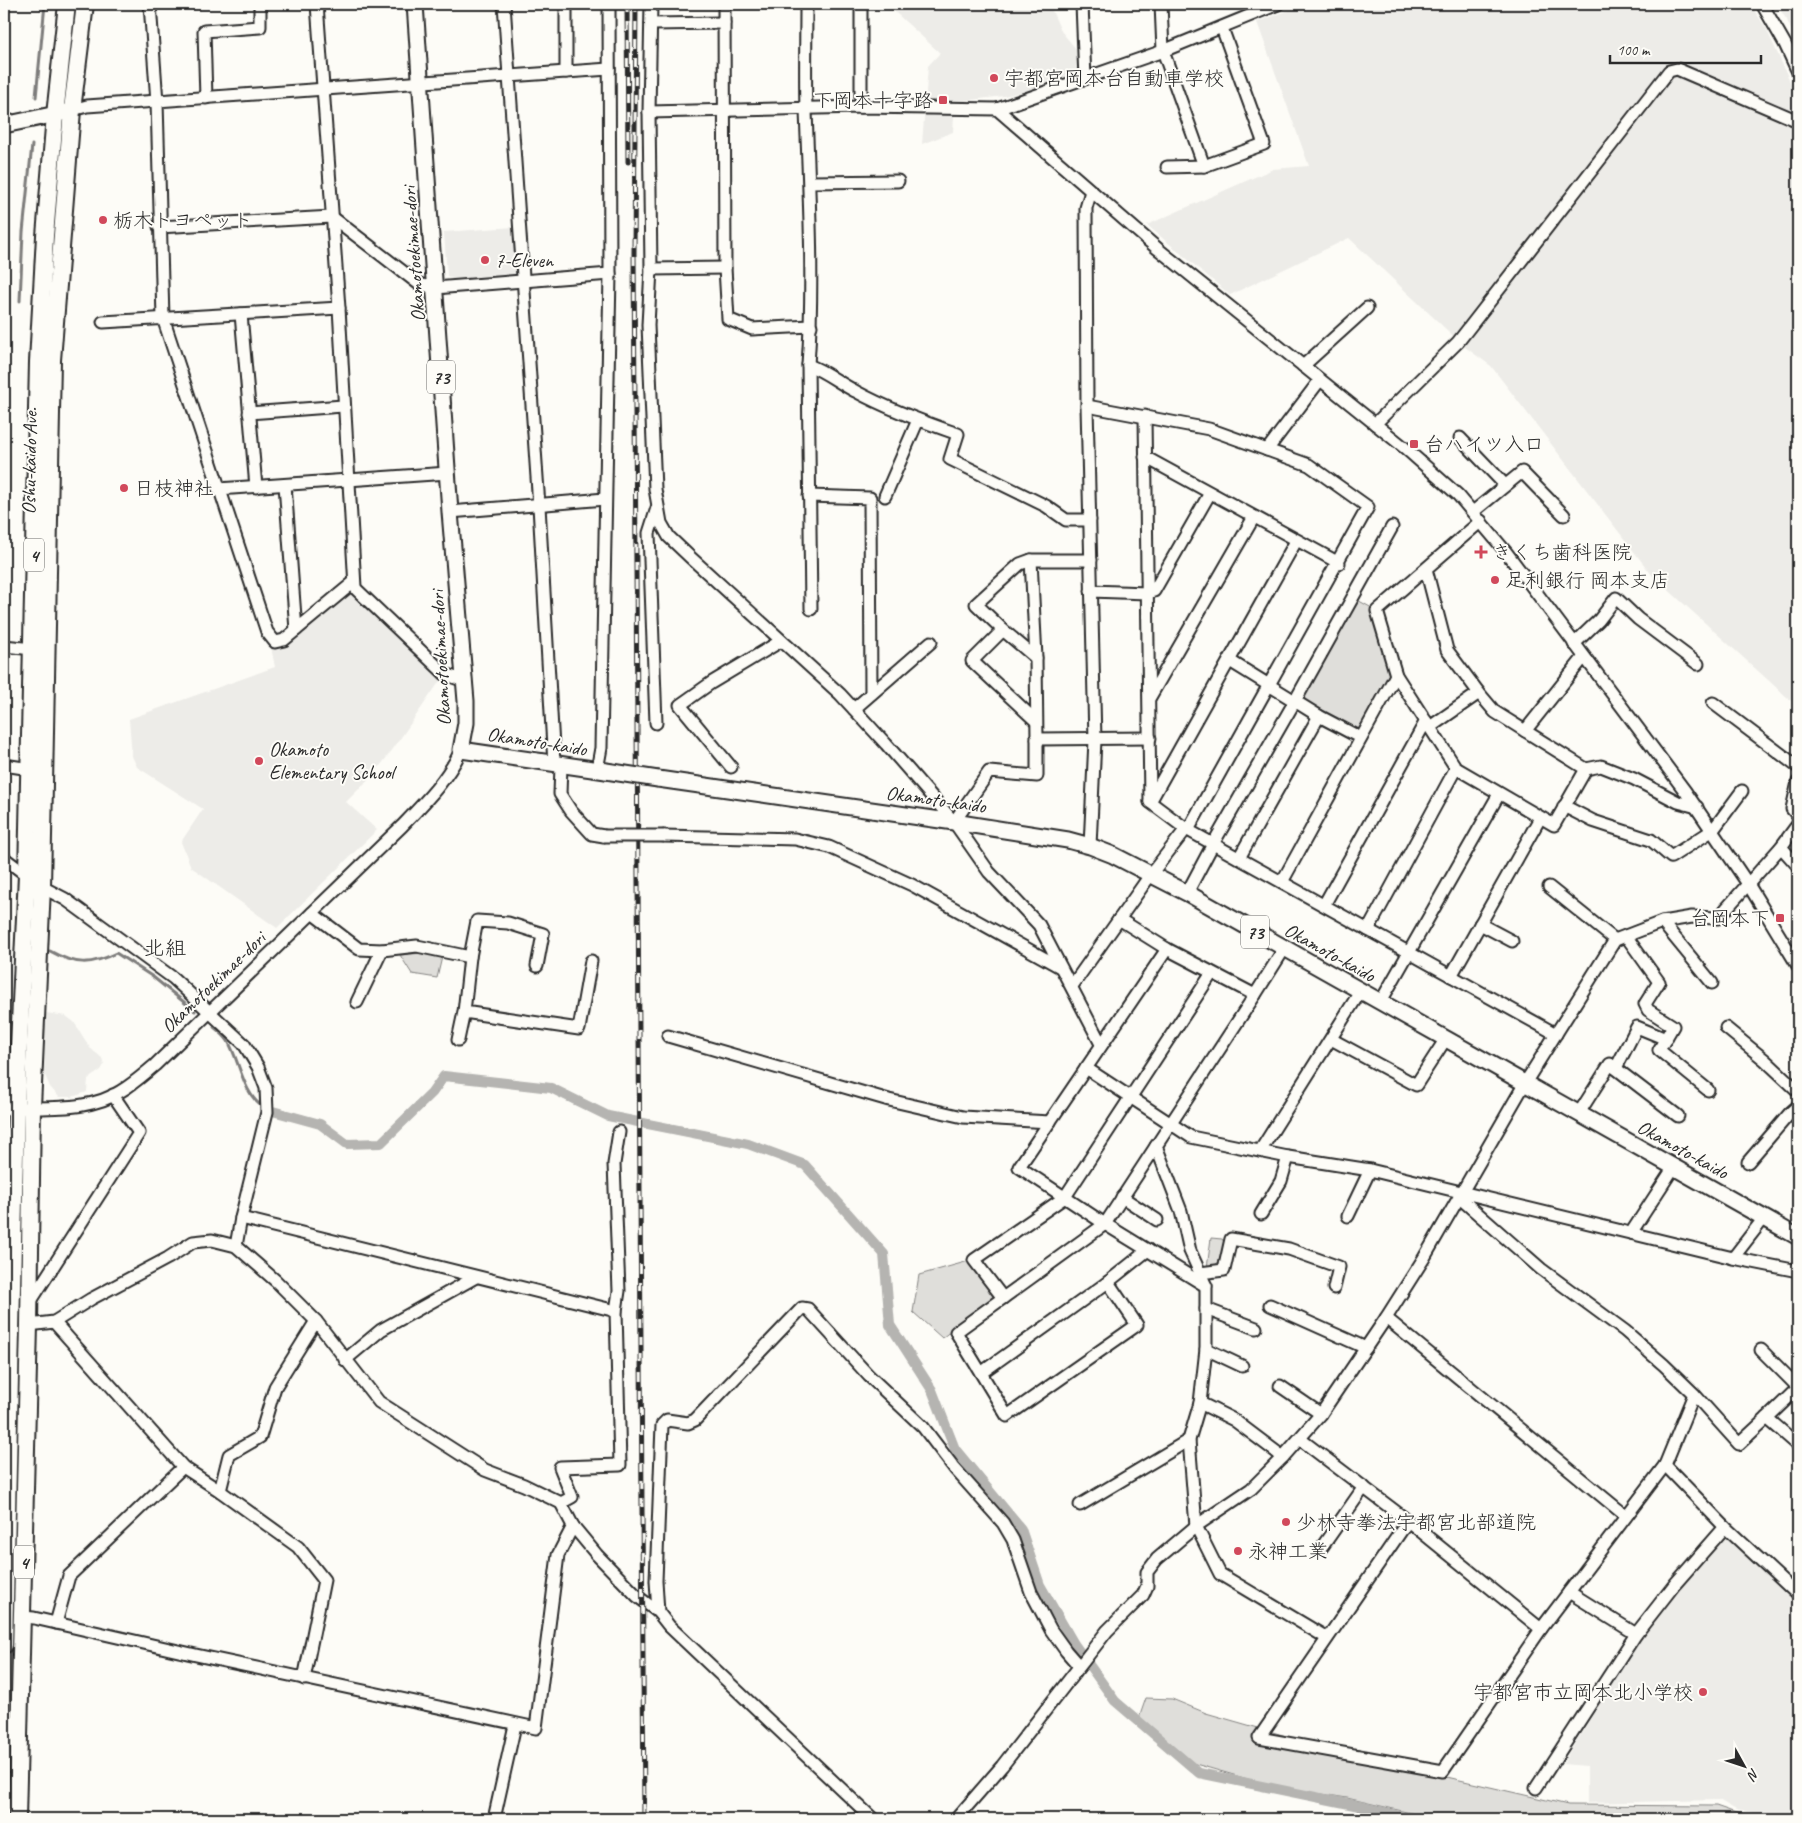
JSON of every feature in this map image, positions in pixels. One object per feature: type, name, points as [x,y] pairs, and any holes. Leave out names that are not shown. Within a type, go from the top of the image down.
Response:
[{"type":"highway","name":"Oshu-kaido Ave.","points":[[4,1646],[7,1374],[27,875],[38,362],[45,236],[67,4]]},
{"type":"highway","name":"Oshu-kaido Ave.","points":[[17,1819],[29,1304],[17,1108],[42,887],[52,360],[72,110],[85,4]]},
{"type":"main road","name":"Okamotoekimae-dori","points":[[415,4],[450,512],[464,681],[466,723],[461,750]]},
{"type":"main road","points":[[4,125],[72,110]]},
{"type":"main road","name":"Okamoto-kaido","points":[[461,750],[954,822],[1090,846],[1113,855],[1187,893],[1445,1040],[1579,1113],[1798,1237]]},
{"type":"street","points":[[150,4],[157,102],[163,318],[218,489],[267,632],[275,642],[279,642],[354,582]]},
{"type":"street","points":[[206,98],[204,31],[260,27],[260,4]]},
{"type":"street","points":[[317,4],[339,308],[354,582],[357,590],[445,674],[464,681]]},
{"type":"street","points":[[504,4],[560,794],[592,834],[604,836],[795,839],[829,847],[912,885],[1060,967]]},
{"type":"street","points":[[566,4],[566,72]]},
{"type":"street","points":[[602,771],[610,274],[608,69],[610,4]]},
{"type":"street","points":[[652,4],[649,112],[651,269],[648,325],[657,507],[661,523],[669,537],[840,694],[954,822],[989,872],[1039,925],[1101,1044]]},
{"type":"street","points":[[724,4],[725,268],[728,319],[752,330],[811,326]]},
{"type":"street","points":[[806,4],[806,108],[810,182],[811,326],[808,365],[811,609]]},
{"type":"street","points":[[861,4],[861,107]]},
{"type":"street","points":[[1082,4],[1085,79]]},
{"type":"street","points":[[1161,4],[1163,51],[1204,166]]},
{"type":"street","points":[[1762,4],[1785,44],[1798,72]]},
{"type":"street","points":[[649,112],[861,107],[997,109],[1163,51],[1222,28],[1270,5]]},
{"type":"street","points":[[651,24],[724,23]]},
{"type":"street","points":[[1167,168],[1204,166],[1264,144],[1222,28]]},
{"type":"street","points":[[72,110],[87,106],[608,69]]},
{"type":"street","points":[[1375,424],[1458,342],[1669,71],[1676,69],[1798,121]]},
{"type":"street","points":[[997,109],[1158,249],[1438,475],[1477,516],[1528,580],[1697,807],[1748,884],[1798,966]]},
{"type":"street","points":[[810,182],[898,181]]},
{"type":"street","points":[[1090,846],[1095,740],[1087,406],[1086,208],[1091,191]]},
{"type":"street","points":[[159,226],[332,217],[419,284],[435,288],[610,274]]},
{"type":"street","points":[[651,269],[725,268]]},
{"type":"street","points":[[103,322],[339,308]]},
{"type":"street","points":[[1303,366],[1367,308]]},
{"type":"street","points":[[241,314],[256,487]]},
{"type":"street","points":[[808,365],[820,369],[853,390],[902,414],[958,434],[950,459],[1046,506],[1066,520],[1090,520]]},
{"type":"street","points":[[1267,450],[1320,380]]},
{"type":"street","points":[[249,413],[343,406]]},
{"type":"street","points":[[1072,986],[1151,874],[1187,830],[1270,686],[1368,507],[1309,465],[1210,429],[1087,406]]},
{"type":"street","points":[[1145,416],[1150,802]]},
{"type":"street","points":[[885,496],[918,420]]},
{"type":"street","points":[[1460,438],[1505,486]]},
{"type":"street","points":[[1145,457],[1296,541],[1339,562]]},
{"type":"street","points":[[1564,515],[1522,472],[1505,486],[1426,569],[1377,611],[1396,675],[1456,768],[1554,825],[1586,769]]},
{"type":"street","points":[[218,489],[448,473]]},
{"type":"street","points":[[285,485],[296,630]]},
{"type":"street","points":[[1091,591],[1148,593],[1154,591],[1210,493]]},
{"type":"street","points":[[810,496],[870,498],[872,694]]},
{"type":"street","points":[[450,512],[605,499]]},
{"type":"street","points":[[656,723],[649,533],[657,507]]},
{"type":"street","points":[[1149,697],[1254,517]]},
{"type":"street","points":[[1187,893],[1392,527]]},
{"type":"street","points":[[1150,802],[1296,541]]},
{"type":"street","points":[[1036,658],[976,604],[1020,564],[1031,560],[1091,560]]},
{"type":"street","points":[[954,822],[989,772],[1037,776],[1036,658],[1031,560]]},
{"type":"street","points":[[1426,569],[1447,650],[1495,712],[1586,769],[1601,766],[1634,779],[1678,802],[1697,807]]},
{"type":"street","points":[[1574,644],[1599,620],[1616,598],[1638,619],[1698,664]]},
{"type":"street","points":[[1003,630],[972,662],[1036,721]]},
{"type":"street","points":[[732,767],[680,705],[711,683],[781,641]]},
{"type":"street","points":[[854,709],[931,642]]},
{"type":"street","points":[[4,646],[33,650]]},
{"type":"street","points":[[1525,731],[1584,657]]},
{"type":"street","points":[[1230,661],[1319,716],[1361,738]]},
{"type":"street","points":[[1282,882],[1396,675]]},
{"type":"street","points":[[1324,905],[1428,724],[1479,692]]},
{"type":"street","points":[[1713,703],[1798,767]]},
{"type":"street","points":[[1239,858],[1319,716]]},
{"type":"street","points":[[1037,739],[1095,740],[1150,738]]},
{"type":"street","name":"Okamotoekimae-dori","points":[[17,1108],[91,1104],[120,1092],[155,1066],[402,826],[428,798],[453,766],[461,750]]},
{"type":"street","points":[[4,765],[30,769]]},
{"type":"street","points":[[1368,930],[1456,768]]},
{"type":"street","points":[[1798,782],[1792,809],[1798,816]]},
{"type":"street","points":[[1564,806],[1593,821],[1651,840],[1671,856],[1713,830],[1742,791]]},
{"type":"street","points":[[1380,1003],[1499,794]]},
{"type":"street","points":[[1150,802],[1187,830],[1556,1034]]},
{"type":"street","points":[[1451,976],[1540,818]]},
{"type":"street","points":[[956,1819],[1002,1766],[1080,1664],[1108,1631],[1143,1595],[1147,1586],[1148,1572],[1156,1559],[1196,1526],[1251,1489],[1300,1439],[1321,1414],[1386,1318],[1461,1195],[1525,1083],[1620,938],[1662,922],[1692,917],[1718,918],[1781,848],[1798,824]]},
{"type":"street","points":[[1781,848],[1798,866]]},
{"type":"street","points":[[4,858],[42,887],[65,899],[172,978],[244,1044],[258,1067],[266,1088],[267,1112],[236,1246]]},
{"type":"street","points":[[1549,887],[1620,938],[1659,982],[1645,1004],[1648,1010],[1673,1026],[1659,1050],[1708,1090]]},
{"type":"street","points":[[312,914],[359,948],[382,950],[417,946],[470,957]]},
{"type":"street","points":[[1119,920],[1167,949],[1256,995]]},
{"type":"street","points":[[458,1040],[464,1012],[470,957],[478,921],[508,922],[543,934],[537,966]]},
{"type":"street","points":[[1662,922],[1712,983]]},
{"type":"street","points":[[1480,924],[1512,941]]},
{"type":"street","points":[[1167,949],[1019,1167],[1105,1224],[1206,1286]]},
{"type":"street","points":[[1108,1282],[1137,1325],[1007,1416],[956,1332],[1105,1224],[1256,995],[1284,949]]},
{"type":"street","points":[[357,1002],[382,950]]},
{"type":"street","points":[[464,1012],[579,1029],[591,961]]},
{"type":"street","points":[[1003,1298],[974,1260],[1065,1197],[1212,973]]},
{"type":"street","points":[[1260,1151],[1360,992]]},
{"type":"street","points":[[1616,1068],[1637,1027],[1666,1039]]},
{"type":"street","points":[[1726,1028],[1772,1066],[1798,1091]]},
{"type":"street","points":[[668,1036],[889,1100],[963,1117],[1050,1122]]},
{"type":"street","points":[[1331,1038],[1416,1085],[1445,1040]]},
{"type":"street","points":[[1579,1113],[1610,1064],[1678,1116]]},
{"type":"street","points":[[1086,1068],[1171,1122],[1191,1137],[1288,1157],[1370,1170],[1461,1195],[1732,1258],[1798,1270]]},
{"type":"street","points":[[29,1304],[139,1133],[113,1095]]},
{"type":"street","points":[[1748,1162],[1798,1106]]},
{"type":"street","points":[[561,1503],[572,1497],[560,1467],[620,1465],[616,1311],[620,1291],[614,1164],[620,1132]]},
{"type":"street","points":[[1156,1146],[1181,1211],[1190,1251],[1206,1286],[1206,1348],[1200,1403],[1189,1440],[1196,1526],[1220,1574],[1327,1638]]},
{"type":"street","points":[[1261,1214],[1281,1181],[1288,1157]]},
{"type":"street","points":[[1631,1233],[1674,1167]]},
{"type":"street","points":[[1348,1216],[1370,1170]]},
{"type":"street","points":[[1461,1195],[1541,1269],[1625,1331],[1664,1365],[1694,1394],[1739,1444],[1798,1387],[1762,1350]]},
{"type":"street","points":[[1122,1197],[1157,1220]]},
{"type":"street","points":[[241,1218],[616,1311]]},
{"type":"street","points":[[1732,1258],[1764,1218]]},
{"type":"street","points":[[1200,1273],[1224,1270],[1231,1239],[1289,1250],[1340,1267],[1334,1288]]},
{"type":"street","points":[[29,1325],[54,1322],[193,1242],[212,1240],[236,1246],[276,1281],[316,1321],[379,1402],[485,1470],[524,1485],[561,1503],[573,1526],[618,1578],[636,1596],[658,1612],[670,1626],[873,1819]]},
{"type":"street","points":[[981,1373],[1108,1282],[1148,1250]]},
{"type":"street","points":[[345,1360],[380,1330],[476,1277]]},
{"type":"street","points":[[1270,1305],[1366,1348]]},
{"type":"street","points":[[658,1612],[656,1582],[662,1425],[668,1420],[688,1423],[695,1420],[802,1308],[808,1309],[869,1376],[923,1427],[955,1469],[1003,1523],[1013,1540],[1031,1592],[1066,1651],[1080,1664]]},
{"type":"street","points":[[1206,1309],[1256,1328]]},
{"type":"street","points":[[1386,1318],[1626,1516]]},
{"type":"street","points":[[220,1491],[229,1455],[260,1437],[275,1386],[316,1321]]},
{"type":"street","points":[[54,1322],[183,1467],[220,1491],[298,1548],[324,1580],[304,1679]]},
{"type":"street","points":[[1206,1348],[1242,1366]]},
{"type":"street","points":[[1280,1386],[1321,1414]]},
{"type":"street","points":[[1408,1522],[1259,1738],[1443,1771],[1541,1629],[1665,1464],[1694,1394]]},
{"type":"street","points":[[1200,1403],[1234,1420],[1283,1457]]},
{"type":"street","points":[[1767,1418],[1798,1445]]},
{"type":"street","points":[[1300,1439],[1408,1522],[1541,1629]]},
{"type":"street","points":[[1080,1505],[1189,1440]]},
{"type":"street","points":[[1665,1464],[1725,1527],[1798,1594]]},
{"type":"street","points":[[56,1623],[69,1576],[183,1467]]},
{"type":"street","points":[[1322,1547],[1364,1488]]},
{"type":"street","points":[[22,1617],[536,1728],[558,1554],[573,1526]]},
{"type":"street","points":[[1536,1788],[1636,1634],[1675,1584],[1725,1527]]},
{"type":"street","points":[[1569,1592],[1636,1634]]},
{"type":"street","points":[[494,1819],[515,1724]]},
{"type":"shaded area","name":"宇都宮岡本台自動車学校","points":[[886,4],[1049,4],[1061,31],[1076,49],[1078,70],[1046,86],[1004,96],[955,102],[953,132],[922,144],[928,66],[940,53]]},
{"type":"shaded area","points":[[1306,4],[1750,4],[1766,28],[1798,99],[1798,707],[1652,575],[1491,366],[1465,347],[1349,238],[1230,295],[1147,225],[1273,169],[1309,166],[1257,22]]},
{"type":"shaded area","points":[[1776,4],[1798,4],[1798,46],[1787,20]]},
{"type":"shaded area","points":[[514,227],[517,271],[513,276],[456,281],[447,276],[444,232]]},
{"type":"shaded area","name":"Okamoto Elementary School","points":[[348,591],[353,593],[442,678],[374,774],[346,802],[377,830],[277,928],[191,867],[181,842],[203,809],[137,767],[132,756],[129,719],[275,667],[271,647],[282,645]]},
{"type":"shaded area","points":[[1350,596],[1372,608],[1392,673],[1358,731],[1294,695]]},
{"type":"shaded area","points":[[422,953],[442,957],[437,978],[412,974],[400,955]]},
{"type":"shaded area","points":[[46,1013],[66,1016],[74,1022],[90,1048],[102,1058],[104,1065],[101,1070],[88,1079],[87,1092],[72,1097],[59,1097],[50,1087],[44,1073]]},
{"type":"shaded area","points":[[1211,1238],[1222,1239],[1224,1242],[1218,1262],[1212,1267],[1207,1268]]},
{"type":"shaded area","points":[[969,1261],[995,1296],[942,1338],[913,1312],[919,1275]]},
{"type":"shaded area","name":"宇都宮市立岡本北小学校","points":[[1727,1537],[1798,1604],[1798,1819],[1736,1810],[1719,1800],[1587,1803],[1587,1766],[1562,1764],[1653,1620],[1720,1538]]},
{"type":"shaded area","points":[[1146,1698],[1172,1699],[1206,1713],[1356,1756],[1568,1805],[1716,1806],[1736,1813],[1783,1819],[1436,1819],[1347,1798],[1272,1786],[1185,1761],[1138,1721]]},
{"type":"waterway","points":[[36,97],[45,4]]},
{"type":"waterway","points":[[20,301],[23,232],[32,145]]},
{"type":"waterway","points":[[50,951],[67,959],[83,962],[98,960],[116,953],[153,977],[195,1011]]},
{"type":"waterway","points":[[214,1027],[228,1041],[246,1086],[256,1101],[263,1107]]},
{"type":"waterway","points":[[269,1110],[320,1124],[347,1144],[381,1143],[432,1093],[444,1076],[551,1088],[608,1116],[748,1144],[805,1165],[884,1254],[890,1325],[932,1390],[955,1449],[1021,1529],[1040,1585],[1074,1644],[1115,1701],[1199,1773],[1413,1819]]},
{"type":"railway","points":[[627,4],[628,162]]},
{"type":"railway","points":[[636,4],[634,252],[644,1819]]},
{"type":"place","name":"宇都宮岡本台自動車学校","points":[[994,78]]},
{"type":"place","name":"下岡本十字路","points":[[943,100]]},
{"type":"place","name":"栃木トヨペット","points":[[103,220]]},
{"type":"place","name":"7-Eleven","points":[[485,260]]},
{"type":"place","name":"台ハイツ入口","points":[[1414,444]]},
{"type":"place","name":"日枝神社","points":[[124,488]]},
{"type":"place","name":"きくち歯科医院","points":[[1481,552]]},
{"type":"place","name":"足利銀行 岡本支店","points":[[1495,580]]},
{"type":"place","name":"Okamoto Elementary School","points":[[259,761]]},
{"type":"place","name":"台岡本下","points":[[1780,918]]},
{"type":"place","name":"少林寺拳法宇都宮北部道院","points":[[1286,1522]]},
{"type":"place","name":"永神工業","points":[[1238,1551]]},
{"type":"place","name":"宇都宮市立岡本北小学校","points":[[1703,1692]]},
{"type":"district","name":"北組","points":[[165,948]]}]
